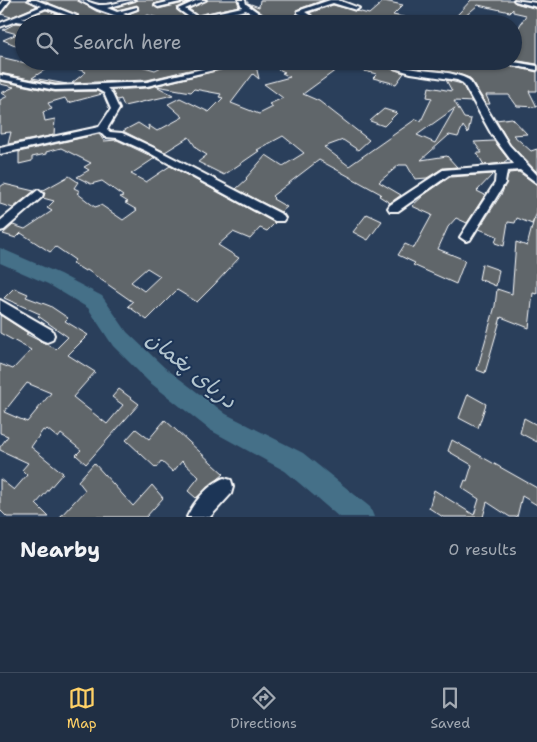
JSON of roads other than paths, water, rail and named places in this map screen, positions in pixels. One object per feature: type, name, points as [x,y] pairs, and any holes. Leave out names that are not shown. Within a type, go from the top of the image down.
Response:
[{"type":"street","points":[[0,11],[7,0]]},
{"type":"street","points":[[30,0],[44,7],[71,15]]},
{"type":"street","points":[[82,0],[116,14],[135,8]]},
{"type":"street","points":[[99,8],[132,0]]},
{"type":"street","points":[[158,5],[186,0]]},
{"type":"street","points":[[242,0],[243,5],[258,15]]},
{"type":"street","points":[[305,15],[300,12],[334,0],[356,8]]},
{"type":"street","points":[[518,0],[537,5]]},
{"type":"street","points":[[188,15],[186,14],[206,2]]},
{"type":"street","points":[[24,15],[44,7]]},
{"type":"street","points":[[222,15],[247,8]]},
{"type":"street","points":[[0,26],[15,19]]},
{"type":"street","points":[[522,66],[537,68]]},
{"type":"street","points":[[0,77],[55,88],[146,84],[208,70]]},
{"type":"street","points":[[407,70],[459,78],[466,82],[496,137],[537,180]]},
{"type":"street","points":[[0,150],[102,129],[115,109],[107,92],[99,86]]},
{"type":"street","points":[[102,129],[108,135],[120,136],[149,149],[279,218]]},
{"type":"street","points":[[394,208],[447,172],[523,167]]},
{"type":"street","points":[[466,237],[500,183],[502,168]]},
{"type":"street","points":[[0,227],[38,194]]},
{"type":"street","points":[[0,306],[47,335]]},
{"type":"street","points":[[197,517],[224,487]]},
{"type":"waterway","name":"دریای پغمان","points":[[0,255],[54,279],[95,302],[120,339],[156,374],[218,422],[294,462],[360,517]]}]
